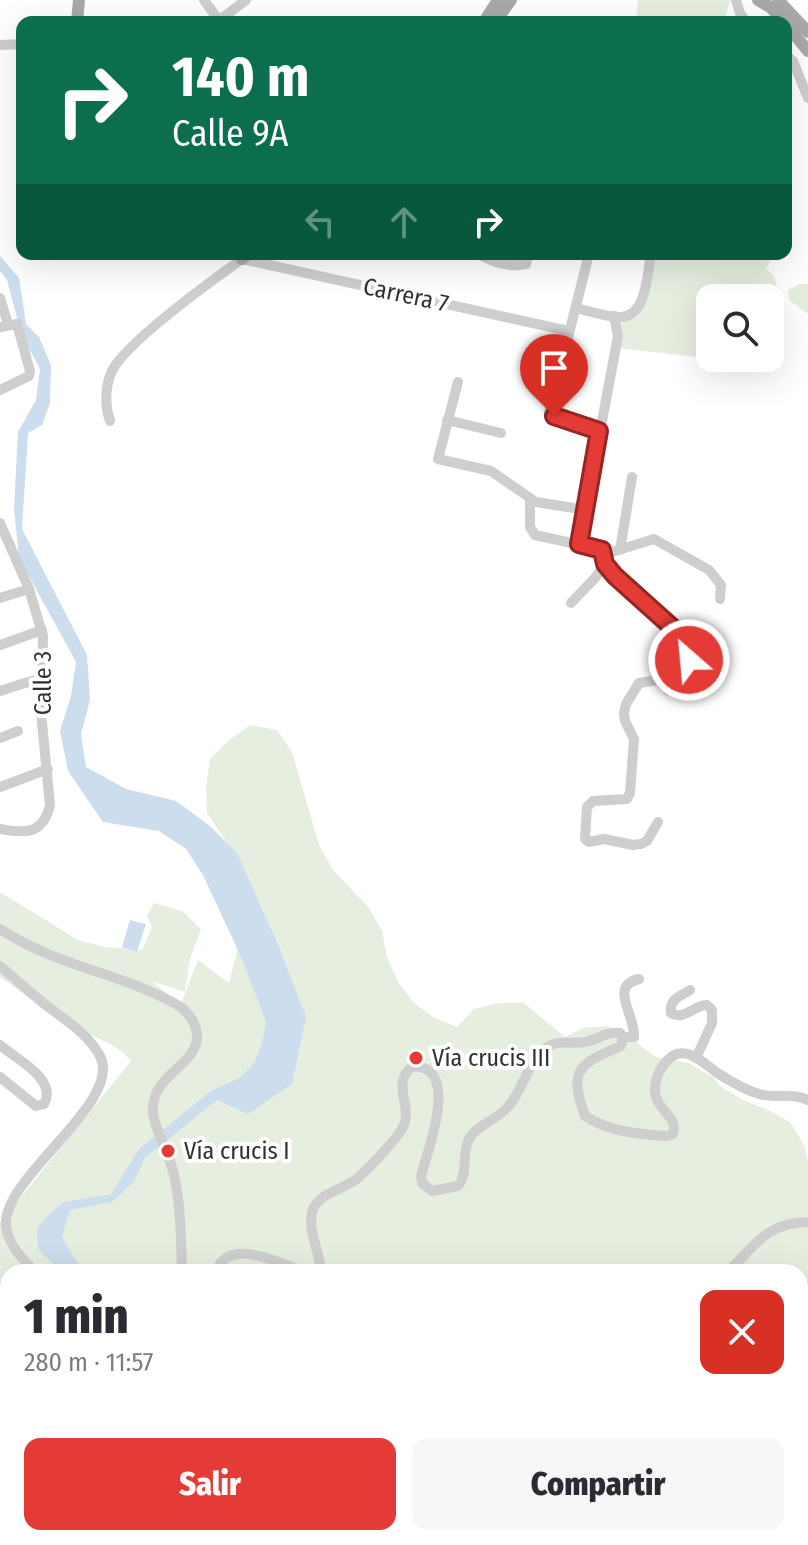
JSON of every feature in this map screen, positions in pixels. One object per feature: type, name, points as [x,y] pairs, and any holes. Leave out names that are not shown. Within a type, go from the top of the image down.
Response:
[{"type":"main road","points":[[758,0],[778,16]]},
{"type":"main road","points":[[778,0],[808,32]]},
{"type":"main road","points":[[792,32],[808,51]]},
{"type":"street","points":[[225,16],[246,0]]},
{"type":"street","points":[[792,60],[808,98]]},
{"type":"street","points":[[110,421],[106,409],[112,370],[137,342],[238,260]]},
{"type":"street","name":"Carrera 7","points":[[260,260],[569,331]]},
{"type":"street","points":[[490,260],[513,266],[525,260]]},
{"type":"street","points":[[588,260],[549,413],[599,431]]},
{"type":"street","points":[[576,308],[622,318],[635,311],[641,303],[650,260]]},
{"type":"street","points":[[0,298],[4,326],[17,324],[30,371],[29,376],[0,390]]},
{"type":"street","points":[[579,544],[618,336],[614,316]]},
{"type":"street","points":[[458,382],[438,459],[491,471],[536,502],[586,510]]},
{"type":"street","points":[[447,420],[501,433]]},
{"type":"street","points":[[620,550],[632,477]]},
{"type":"street","points":[[530,498],[530,527],[535,535],[612,552],[654,539],[709,570],[721,585],[720,599]]},
{"type":"street","name":"Calle 3","points":[[0,523],[5,548],[29,589],[42,630],[44,677],[41,712],[50,805],[47,818],[39,827],[21,833],[0,829]]},
{"type":"street","points":[[602,550],[605,564],[684,638],[689,660],[686,687],[669,691],[658,680],[639,683],[626,704],[625,721],[634,739],[630,793],[627,799],[593,801],[587,807],[585,839],[589,842],[604,839],[641,844],[647,841],[658,822]]},
{"type":"street","points":[[571,603],[605,564]]},
{"type":"street","points":[[0,598],[29,589]]},
{"type":"street","points":[[0,645],[42,630]]},
{"type":"street","points":[[0,691],[44,677]]},
{"type":"street","points":[[0,738],[18,731]]},
{"type":"street","points":[[0,787],[48,769]]},
{"type":"street","points":[[0,929],[43,954],[181,1007],[193,1021],[197,1037],[194,1049],[161,1084],[155,1095],[153,1113],[174,1174],[182,1264]]},
{"type":"street","points":[[0,966],[83,1033],[102,1059],[101,1083],[92,1100],[21,1189],[7,1212],[8,1236],[28,1264]]},
{"type":"street","points":[[320,1264],[311,1225],[312,1211],[318,1200],[359,1177],[400,1131],[406,1115],[401,1091],[406,1072],[412,1067],[425,1068],[438,1087],[437,1117],[421,1176],[423,1184],[432,1191],[458,1186],[464,1180],[468,1140],[514,1101],[543,1050],[553,1045],[586,1042],[611,1032],[634,1037],[623,992],[630,981],[639,979]]},
{"type":"street","points":[[690,990],[673,1000],[670,1006],[671,1013],[676,1016],[701,1005],[707,1005],[712,1010],[712,1023],[697,1056]]},
{"type":"street","points":[[623,1037],[621,1046],[584,1063],[579,1074],[577,1089],[585,1116],[609,1128],[635,1134],[673,1134],[675,1128],[672,1120],[656,1103],[655,1089],[658,1072],[667,1059],[683,1053],[697,1056],[719,1074],[761,1095],[798,1095],[808,1100]]},
{"type":"street","points":[[0,1045],[34,1072],[48,1089],[48,1098],[44,1104],[36,1106],[0,1077]]},
{"type":"street","points":[[736,1264],[775,1227],[808,1222]]},
{"type":"street","points":[[219,1264],[231,1254],[247,1252],[283,1264]]},
{"type":"shaded area","points":[[638,0],[731,0],[725,16],[637,16]]},
{"type":"shaded area","points":[[649,260],[771,260],[766,269],[774,276],[776,284],[696,284],[696,357],[619,348],[622,318],[635,311]]},
{"type":"shaded area","points":[[799,284],[808,284],[808,314],[789,300],[788,290]]},
{"type":"shaded area","points":[[250,725],[277,730],[292,752],[319,845],[333,870],[369,908],[382,931],[387,957],[398,982],[413,1002],[433,1017],[457,1027],[474,1009],[499,1003],[524,1003],[565,1037],[583,1028],[608,1026],[619,1036],[633,1040],[656,1057],[689,1063],[743,1100],[790,1122],[804,1145],[808,1161],[808,1264],[0,1264],[0,1223],[131,1061],[116,1048],[53,1015],[0,977],[0,892],[78,940],[105,947],[142,950],[152,927],[147,916],[154,903],[182,911],[201,929],[190,958],[185,992],[151,981],[181,1004],[198,960],[229,983],[243,929],[235,855],[207,813],[210,759]]},
{"type":"water","points":[[0,256],[19,278],[26,324],[39,337],[51,365],[50,403],[42,425],[28,433],[22,529],[87,655],[90,700],[81,734],[86,767],[126,789],[176,801],[210,826],[237,853],[306,1017],[292,1084],[248,1114],[217,1100],[145,1158],[134,1182],[112,1202],[70,1210],[62,1236],[79,1264],[67,1264],[49,1239],[46,1217],[64,1202],[111,1194],[139,1149],[211,1091],[241,1077],[255,1062],[266,1022],[242,959],[203,875],[186,849],[159,831],[103,822],[68,771],[60,731],[71,696],[76,662],[19,558],[14,509],[18,432],[36,400],[40,369],[21,333],[7,280],[0,271]]},
{"type":"water","points":[[130,920],[146,924],[137,952],[122,947]]},
{"type":"waterway","points":[[60,1214],[44,1230],[45,1246],[63,1264]]},
{"type":"place","name":"Vía crucis III","points":[[416,1058]]},
{"type":"place","name":"Vía crucis I","points":[[168,1151]]},
{"type":"route","points":[[554,416],[599,431],[579,544],[602,550],[605,564],[615,576],[684,638],[689,660]]}]
